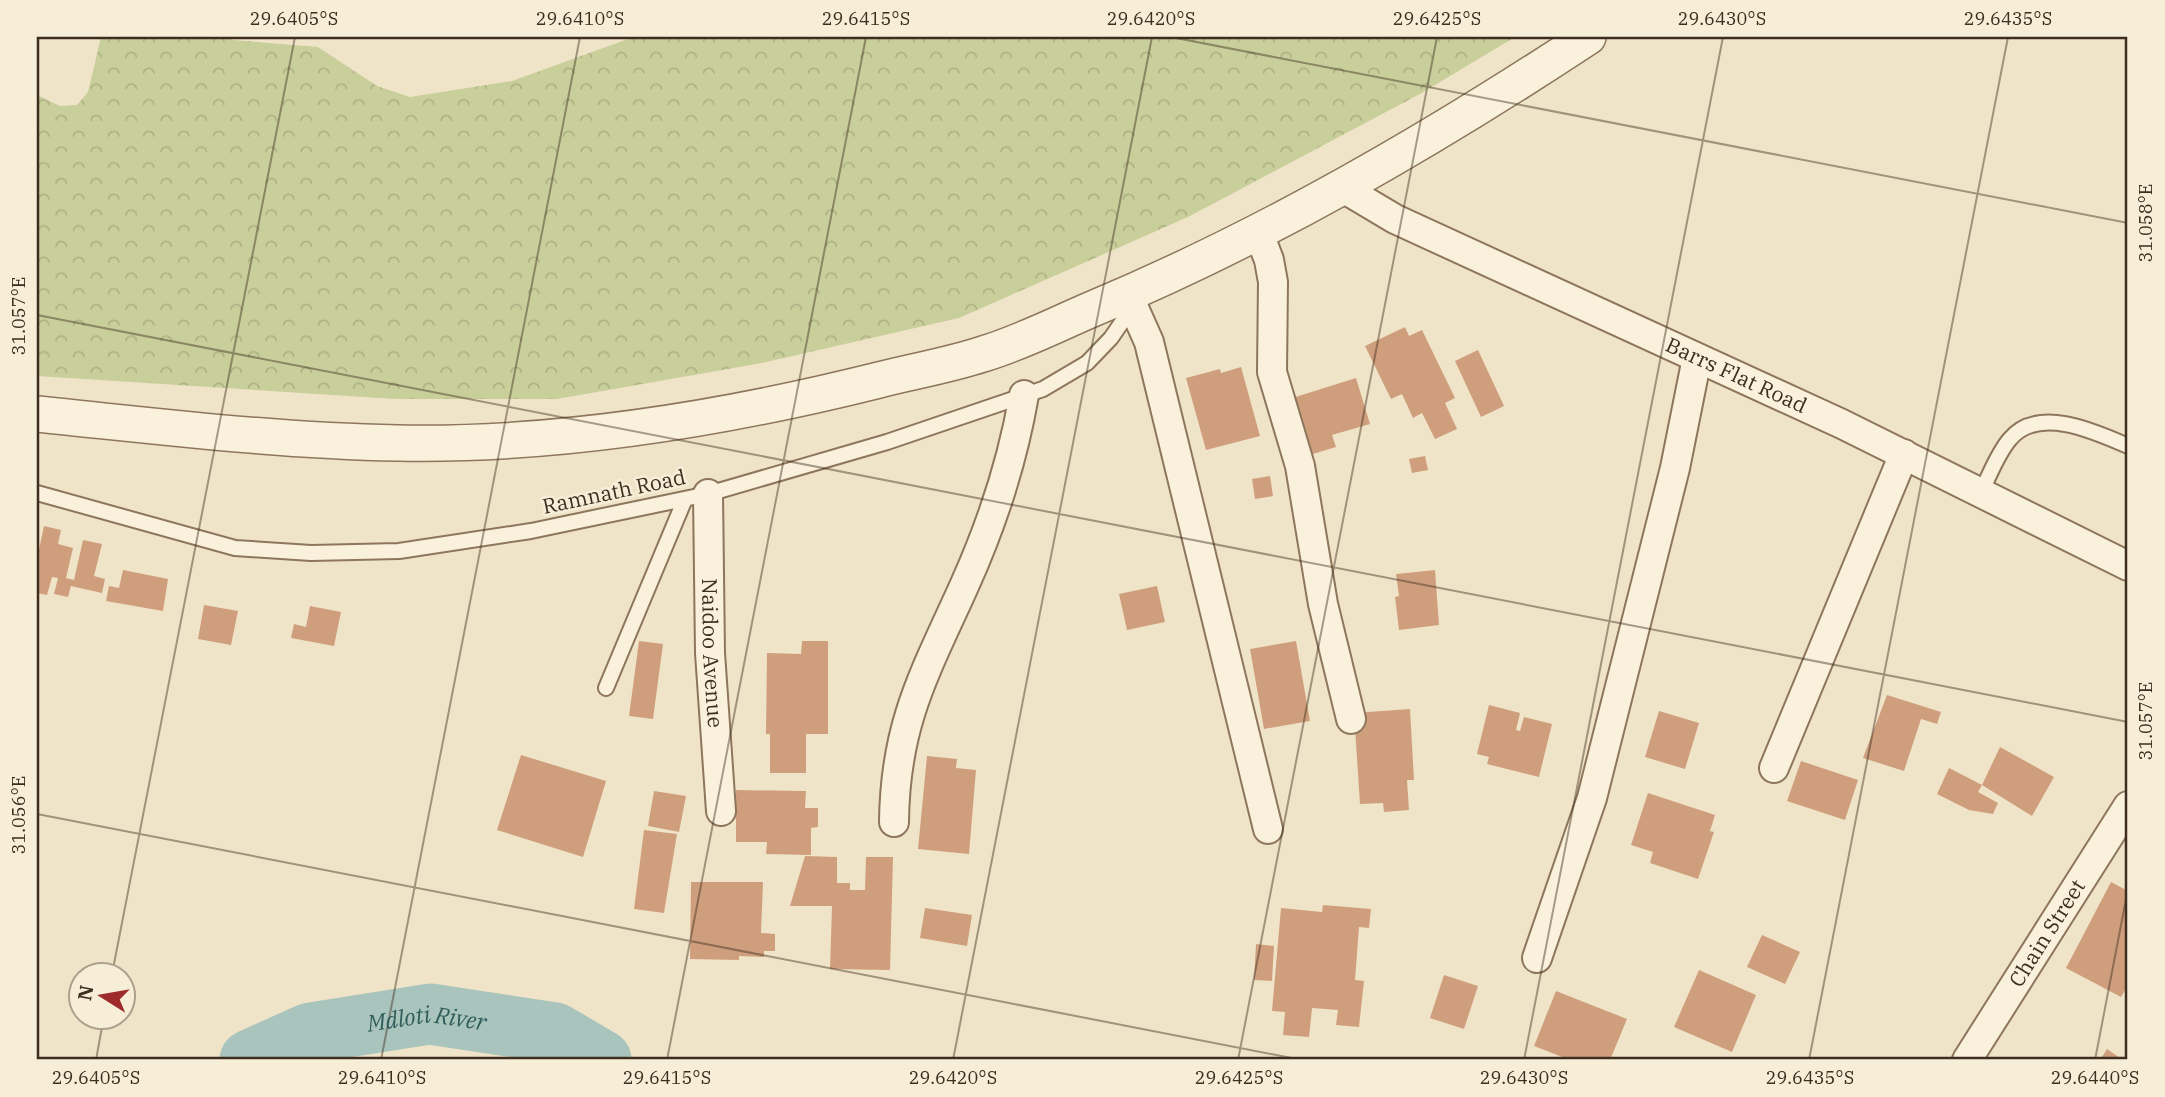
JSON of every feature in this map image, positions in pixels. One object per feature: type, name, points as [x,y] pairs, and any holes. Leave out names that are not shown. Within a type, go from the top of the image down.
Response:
[{"type":"street","points":[[37,414],[292,437],[399,443],[506,440],[663,424],[789,402],[985,354],[1140,296],[1343,188],[1499,95],[1588,37]]},
{"type":"street","name":"Barrs Flat Road","points":[[1343,188],[1395,219],[1904,454],[2128,566]]},
{"type":"street","points":[[1258,231],[1269,260],[1273,282],[1272,372],[1300,466],[1324,604],[1351,719]]},
{"type":"street","points":[[1140,296],[1268,829]]},
{"type":"street","points":[[1537,958],[1595,785],[1675,468],[1698,358]]},
{"type":"street","points":[[894,822],[895,775],[908,716],[931,653],[966,582],[1006,472],[1024,395]]},
{"type":"street","points":[[1774,768],[1904,454]]},
{"type":"street","name":"Naidoo Avenue","points":[[697,497],[721,811]]},
{"type":"street","name":"Chain Street","points":[[1967,1060],[2128,806]]},
{"type":"lane","name":"Ramnath Road","points":[[37,493],[235,548],[311,553],[399,551],[531,531],[697,497],[887,442],[1043,388],[1087,363],[1111,338],[1140,296]]},
{"type":"lane","points":[[1981,492],[2010,439],[2029,426],[2056,423],[2128,446]]},
{"type":"lane","points":[[606,688],[697,497]]},
{"type":"green space","points":[[101,37],[226,37],[234,40],[318,47],[377,86],[410,97],[512,81],[628,39],[644,37],[1515,37],[1420,94],[1188,217],[959,318],[762,363],[557,399],[395,399],[37,376],[37,95],[60,106],[77,105],[88,92]]},
{"type":"building","points":[[1405,327],[1409,336],[1422,330],[1455,398],[1445,403],[1457,429],[1435,439],[1422,413],[1413,418],[1402,394],[1391,399],[1365,346]]},
{"type":"building","points":[[1478,350],[1504,406],[1481,417],[1455,361]]},
{"type":"building","points":[[1241,367],[1260,436],[1206,450],[1186,378],[1220,369],[1221,373]]},
{"type":"building","points":[[1356,378],[1370,424],[1332,435],[1336,447],[1303,457],[1286,400]]},
{"type":"building","points":[[1425,456],[1428,470],[1412,473],[1409,459]]},
{"type":"building","points":[[1270,476],[1273,496],[1255,499],[1252,479]]},
{"type":"building","points":[[44,526],[61,530],[58,544],[73,548],[66,578],[74,580],[83,540],[102,544],[94,576],[105,579],[102,593],[71,586],[68,597],[54,594],[58,578],[52,577],[47,595],[37,593],[37,559]]},
{"type":"building","points":[[123,570],[168,579],[163,611],[106,601],[109,586],[119,588]]},
{"type":"building","points":[[1435,570],[1439,625],[1399,630],[1395,597],[1399,596],[1396,574]]},
{"type":"building","points":[[1157,586],[1165,622],[1127,630],[1119,594]]},
{"type":"building","points":[[204,605],[238,611],[231,645],[198,639]]},
{"type":"building","points":[[310,606],[341,612],[334,646],[291,638],[294,624],[306,627]]},
{"type":"building","points":[[639,641],[663,644],[653,719],[629,716]]},
{"type":"building","points":[[802,641],[828,641],[828,734],[806,734],[806,773],[770,773],[770,734],[766,734],[767,653],[801,654]]},
{"type":"building","points":[[1296,641],[1310,721],[1264,729],[1250,649]]},
{"type":"building","points":[[1887,695],[1941,712],[1937,724],[1921,719],[1904,771],[1863,758]]},
{"type":"building","points":[[1489,705],[1520,713],[1516,730],[1520,731],[1524,717],[1552,724],[1539,777],[1487,764],[1489,757],[1477,754]]},
{"type":"building","points":[[1410,709],[1414,780],[1407,780],[1409,810],[1384,812],[1383,803],[1360,804],[1354,713]]},
{"type":"building","points":[[1659,711],[1699,723],[1685,769],[1645,757]]},
{"type":"building","points":[[2000,747],[2054,777],[2032,816],[1982,785]]},
{"type":"building","points":[[521,755],[606,781],[583,857],[497,830]]},
{"type":"building","points":[[927,756],[957,759],[956,768],[976,770],[969,854],[918,849]]},
{"type":"building","points":[[1801,761],[1858,780],[1845,820],[1787,801]]},
{"type":"building","points":[[1949,768],[1982,785],[1978,792],[1998,803],[1993,814],[1969,810],[1937,794]]},
{"type":"building","points":[[736,790],[806,791],[805,808],[818,808],[818,827],[811,828],[811,855],[766,854],[767,842],[736,842]]},
{"type":"building","points":[[654,791],[686,796],[679,832],[648,826]]},
{"type":"building","points":[[1648,793],[1715,815],[1710,831],[1714,832],[1698,879],[1650,863],[1653,852],[1631,845]]},
{"type":"building","points":[[644,830],[677,834],[664,913],[634,909]]},
{"type":"building","points":[[805,856],[837,857],[837,883],[850,883],[850,890],[865,890],[866,857],[893,857],[890,970],[830,969],[832,906],[790,906]]},
{"type":"building","points":[[691,882],[763,882],[761,933],[775,934],[775,951],[764,951],[764,957],[739,956],[739,960],[690,959]]},
{"type":"building","points":[[2111,882],[2128,891],[2128,985],[2121,997],[2066,968]]},
{"type":"building","points":[[1323,905],[1371,909],[1369,928],[1359,927],[1355,980],[1364,981],[1359,1027],[1336,1025],[1338,1010],[1312,1008],[1309,1037],[1283,1035],[1285,1012],[1272,1011],[1281,908],[1322,912]]},
{"type":"building","points":[[925,908],[972,915],[967,946],[920,938]]},
{"type":"building","points":[[1762,935],[1800,952],[1785,984],[1747,967]]},
{"type":"building","points":[[1256,944],[1274,946],[1272,981],[1254,980]]},
{"type":"building","points":[[1699,970],[1756,995],[1732,1052],[1674,1027]]},
{"type":"building","points":[[1444,975],[1478,986],[1464,1029],[1430,1018]]},
{"type":"building","points":[[1556,991],[1627,1019],[1610,1060],[1570,1060],[1534,1046]]},
{"type":"building","points":[[2107,1049],[2123,1060],[2100,1060]]},
{"type":"waterway","name":"Mdloti River","points":[[250,1060],[310,1033],[430,1014],[555,1033],[601,1060]]}]
